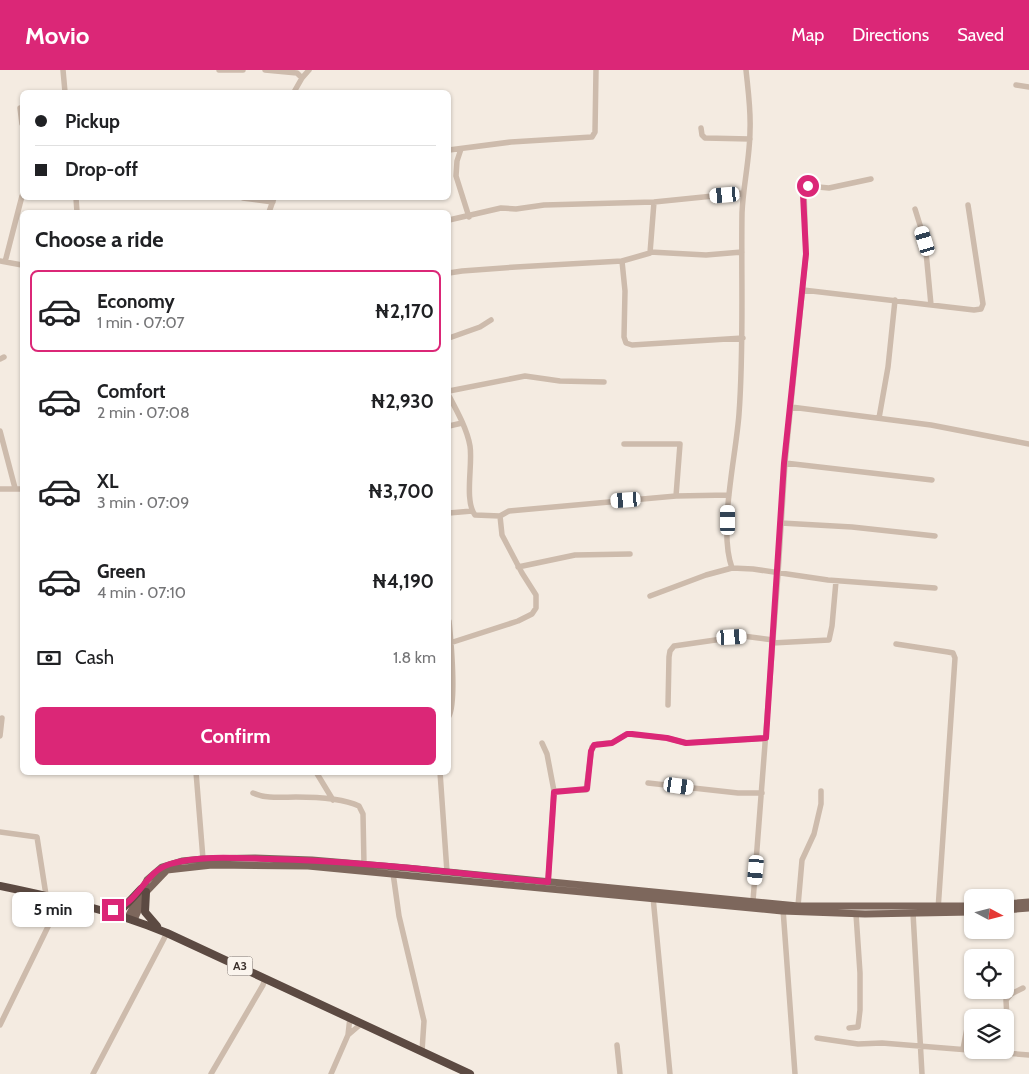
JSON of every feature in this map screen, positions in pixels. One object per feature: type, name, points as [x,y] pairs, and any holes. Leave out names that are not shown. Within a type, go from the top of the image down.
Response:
[{"type":"highway","name":"A3","points":[[0,886],[62,898],[131,918],[350,1017],[470,1074]]},
{"type":"highway","points":[[109,911],[124,907],[143,891]]},
{"type":"highway","points":[[143,891],[146,916],[167,933]]},
{"type":"main road","points":[[131,918],[147,880],[162,867],[182,861],[203,859],[312,860],[548,882],[648,895],[754,901],[783,908],[798,906],[964,912]]},
{"type":"main road","points":[[143,891],[167,870],[212,864],[308,866],[856,914],[913,913],[964,907]]},
{"type":"main road","points":[[1014,903],[1029,902]]},
{"type":"main road","points":[[1014,909],[1029,908]]},
{"type":"street","points":[[63,70],[65,90]]},
{"type":"street","points":[[220,70],[243,70]]},
{"type":"street","points":[[265,70],[297,73],[302,78]]},
{"type":"street","points":[[295,90],[309,70]]},
{"type":"street","points":[[451,150],[510,142],[592,137],[595,132],[596,70]]},
{"type":"street","points":[[732,568],[728,554],[729,495],[739,414],[742,338],[743,193],[750,139],[746,70]]},
{"type":"street","points":[[1016,85],[1029,86]]},
{"type":"street","points":[[701,128],[702,135],[705,138],[750,139]]},
{"type":"street","points":[[461,149],[456,161],[456,176],[469,217]]},
{"type":"street","points":[[754,901],[778,574],[784,463],[806,254],[803,194],[808,186],[830,188],[871,179]]},
{"type":"street","points":[[451,220],[501,208],[516,209],[544,206],[654,202],[743,193]]},
{"type":"street","points":[[20,265],[2,261],[21,200]]},
{"type":"street","points":[[650,252],[654,202]]},
{"type":"street","points":[[803,290],[974,310],[982,308],[968,205]]},
{"type":"street","points":[[916,209],[925,241],[931,305]]},
{"type":"street","points":[[451,273],[622,261],[644,256],[650,252],[706,255],[742,252]]},
{"type":"street","points":[[622,261],[626,291],[624,338],[626,343],[632,345],[742,338]]},
{"type":"street","points":[[879,418],[888,367],[895,300]]},
{"type":"street","points":[[451,337],[480,327],[491,320]]},
{"type":"street","points":[[604,382],[566,381],[525,376],[451,394],[470,448],[470,486],[472,511],[475,515],[500,516],[518,510],[676,496],[729,495]]},
{"type":"street","points":[[791,407],[931,425],[1029,444]]},
{"type":"street","points":[[451,426],[462,423]]},
{"type":"street","points":[[0,431],[15,488]]},
{"type":"street","points":[[624,444],[680,444],[676,496]]},
{"type":"street","points":[[784,463],[932,480]]},
{"type":"street","points":[[0,489],[20,489]]},
{"type":"street","points":[[451,513],[472,511]]},
{"type":"street","points":[[451,643],[518,621],[535,611],[538,602],[536,595],[518,567],[502,535],[500,516]]},
{"type":"street","points":[[781,523],[852,526],[935,536]]},
{"type":"street","points":[[518,567],[575,554],[630,554]]},
{"type":"street","points":[[650,596],[706,575],[732,568],[753,569],[836,581],[935,588]]},
{"type":"street","points":[[668,705],[669,657],[670,651],[674,646],[732,637],[772,642],[829,640],[836,581]]},
{"type":"street","points":[[896,644],[953,653],[955,658],[938,910]]},
{"type":"street","points":[[451,676],[451,710]]},
{"type":"street","points":[[0,736],[2,718]]},
{"type":"street","points":[[554,792],[586,790],[592,747],[597,744],[612,743],[627,734],[667,738],[686,743],[766,738]]},
{"type":"street","points":[[542,743],[547,754],[554,792],[548,882]]},
{"type":"street","points":[[196,775],[203,859]]},
{"type":"street","points":[[318,775],[333,800]]},
{"type":"street","points":[[440,775],[447,872]]},
{"type":"street","points":[[648,783],[722,792],[762,793]]},
{"type":"street","points":[[798,906],[802,860],[814,834],[821,804],[821,791]]},
{"type":"street","points":[[253,793],[268,797],[303,797],[350,802],[361,807],[363,814],[364,865]]},
{"type":"street","points":[[0,832],[38,837],[46,895]]},
{"type":"street","points":[[394,873],[399,916],[424,1021],[422,1051]]},
{"type":"street","points":[[648,895],[670,1074]]},
{"type":"street","points":[[0,1025],[62,898]]},
{"type":"street","points":[[783,908],[795,1074]]},
{"type":"street","points":[[913,913],[922,1074]]},
{"type":"street","points":[[849,1028],[858,1027],[860,1010],[856,914]]},
{"type":"street","points":[[93,1074],[167,933]]},
{"type":"street","points":[[212,1074],[263,985],[265,978]]},
{"type":"street","points":[[1007,1009],[1006,1000],[1011,994],[1023,988]]},
{"type":"street","points":[[331,1074],[348,1035],[350,1017]]},
{"type":"street","points":[[348,1035],[362,1023]]},
{"type":"street","points":[[817,1038],[858,1044],[963,1049],[964,1044]]},
{"type":"street","points":[[617,1045],[620,1074]]},
{"type":"street","points":[[1014,1054],[1029,1055]]},
{"type":"route","points":[[113,910],[124,907],[130,902],[153,873],[162,867],[182,861],[203,859],[312,860],[548,882],[554,792],[587,789],[591,751],[594,745],[612,743],[627,734],[667,738],[686,743],[766,738],[784,463],[806,254],[803,194],[808,186]]}]
